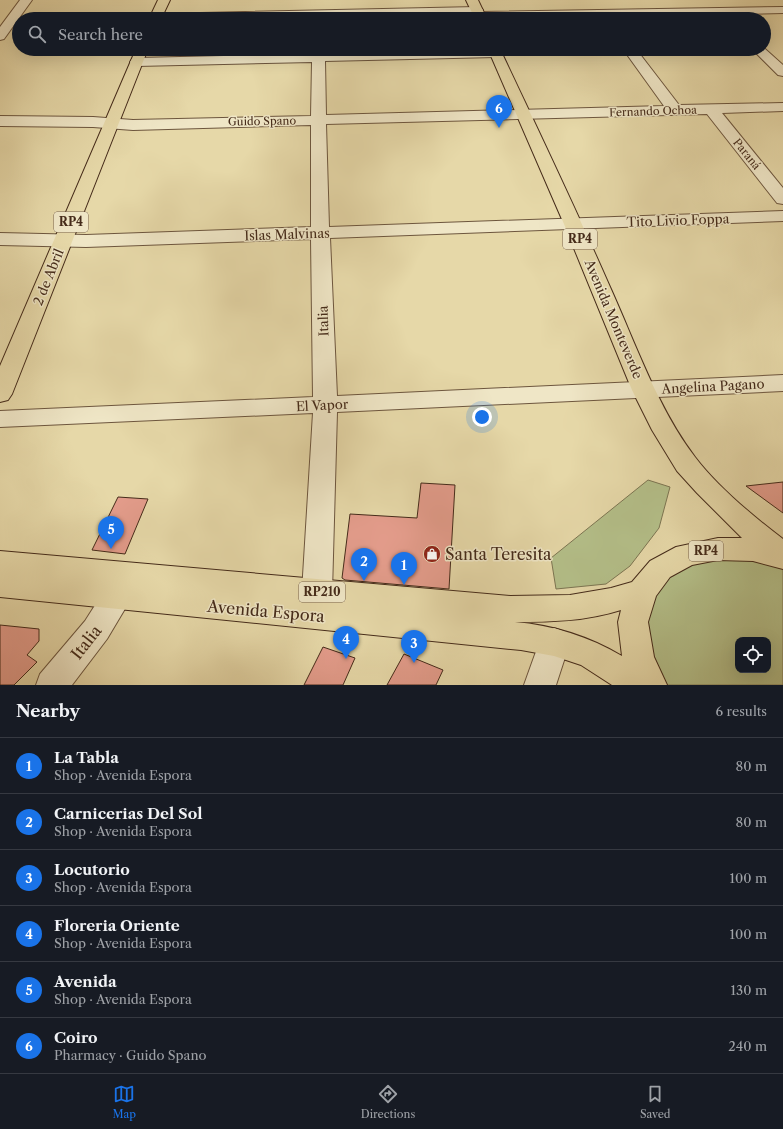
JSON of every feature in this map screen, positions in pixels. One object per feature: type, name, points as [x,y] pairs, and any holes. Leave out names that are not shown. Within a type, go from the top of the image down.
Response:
[{"type":"main road","points":[[159,12],[164,0]]},
{"type":"main road","name":"2 de Abril","points":[[0,394],[140,56]]},
{"type":"main road","name":"Avenida Monteverde","points":[[497,56],[573,224],[644,390],[664,430],[686,464],[750,528],[783,555]]},
{"type":"main road","name":"RP4","points":[[651,685],[638,658],[633,622],[642,591],[660,570],[686,555],[718,549],[753,550],[783,559]]},
{"type":"main road","name":"Avenida Espora","points":[[0,563],[510,609],[548,610],[580,607],[619,599],[642,591]]},
{"type":"main road","name":"Avenida Espora","points":[[0,585],[521,636],[554,642],[592,655],[640,685]]},
{"type":"street","points":[[19,12],[26,0]]},
{"type":"street","points":[[317,0],[317,12]]},
{"type":"street","points":[[592,0],[600,12]]},
{"type":"street","points":[[706,0],[719,12]]},
{"type":"street","points":[[759,12],[783,10]]},
{"type":"street","points":[[445,12],[498,12]]},
{"type":"street","points":[[4,37],[12,24]]},
{"type":"street","name":"Italia","points":[[317,592],[325,405],[320,233],[320,120],[318,56]]},
{"type":"street","points":[[634,56],[676,110]]},
{"type":"street","points":[[766,56],[783,72]]},
{"type":"street","name":"Fernando Ochoa","points":[[523,114],[783,107]]},
{"type":"street","name":"Paraná","points":[[711,109],[783,199]]},
{"type":"street","name":"Guido Spano","points":[[0,120],[113,123],[133,125],[523,114]]},
{"type":"street","name":"Tito Livio Foppa","points":[[573,224],[783,216]]},
{"type":"street","name":"Islas Malvinas","points":[[0,239],[63,241],[573,224]]},
{"type":"street","name":"Angelina Pagano","points":[[644,390],[783,382]]},
{"type":"street","name":"El Vapor","points":[[0,419],[644,390]]},
{"type":"street","name":"Italia","points":[[52,685],[96,630],[117,597]]},
{"type":"street","points":[[540,685],[554,642]]},
{"type":"green space","points":[[648,480],[670,487],[659,528],[630,566],[606,584],[556,589],[551,558]]},
{"type":"green space","points":[[717,555],[783,565],[783,685],[663,685],[643,632],[647,602],[662,579],[686,563]]},
{"type":"building","points":[[783,482],[783,513],[746,486]]},
{"type":"building","points":[[421,483],[455,485],[449,589],[345,580],[342,578],[350,514],[417,518]]},
{"type":"building","points":[[118,497],[148,499],[125,554],[92,550]]},
{"type":"building","points":[[0,625],[39,629],[39,641],[27,655],[37,662],[14,685],[0,685]]},
{"type":"building","points":[[323,647],[355,658],[343,685],[304,685]]},
{"type":"building","points":[[404,654],[443,670],[436,685],[387,685]]},
{"type":"place","name":"Coiro","points":[[499,128]]},
{"type":"place","name":"Avenida","points":[[111,549]]},
{"type":"place","name":"Santa Teresita","points":[[432,554]]},
{"type":"place","name":"Carnicerias Del Sol","points":[[364,581]]},
{"type":"place","name":"La Tabla","points":[[404,585]]},
{"type":"place","name":"Floreria Oriente","points":[[346,659]]},
{"type":"place","name":"Locutorio","points":[[414,663]]}]
